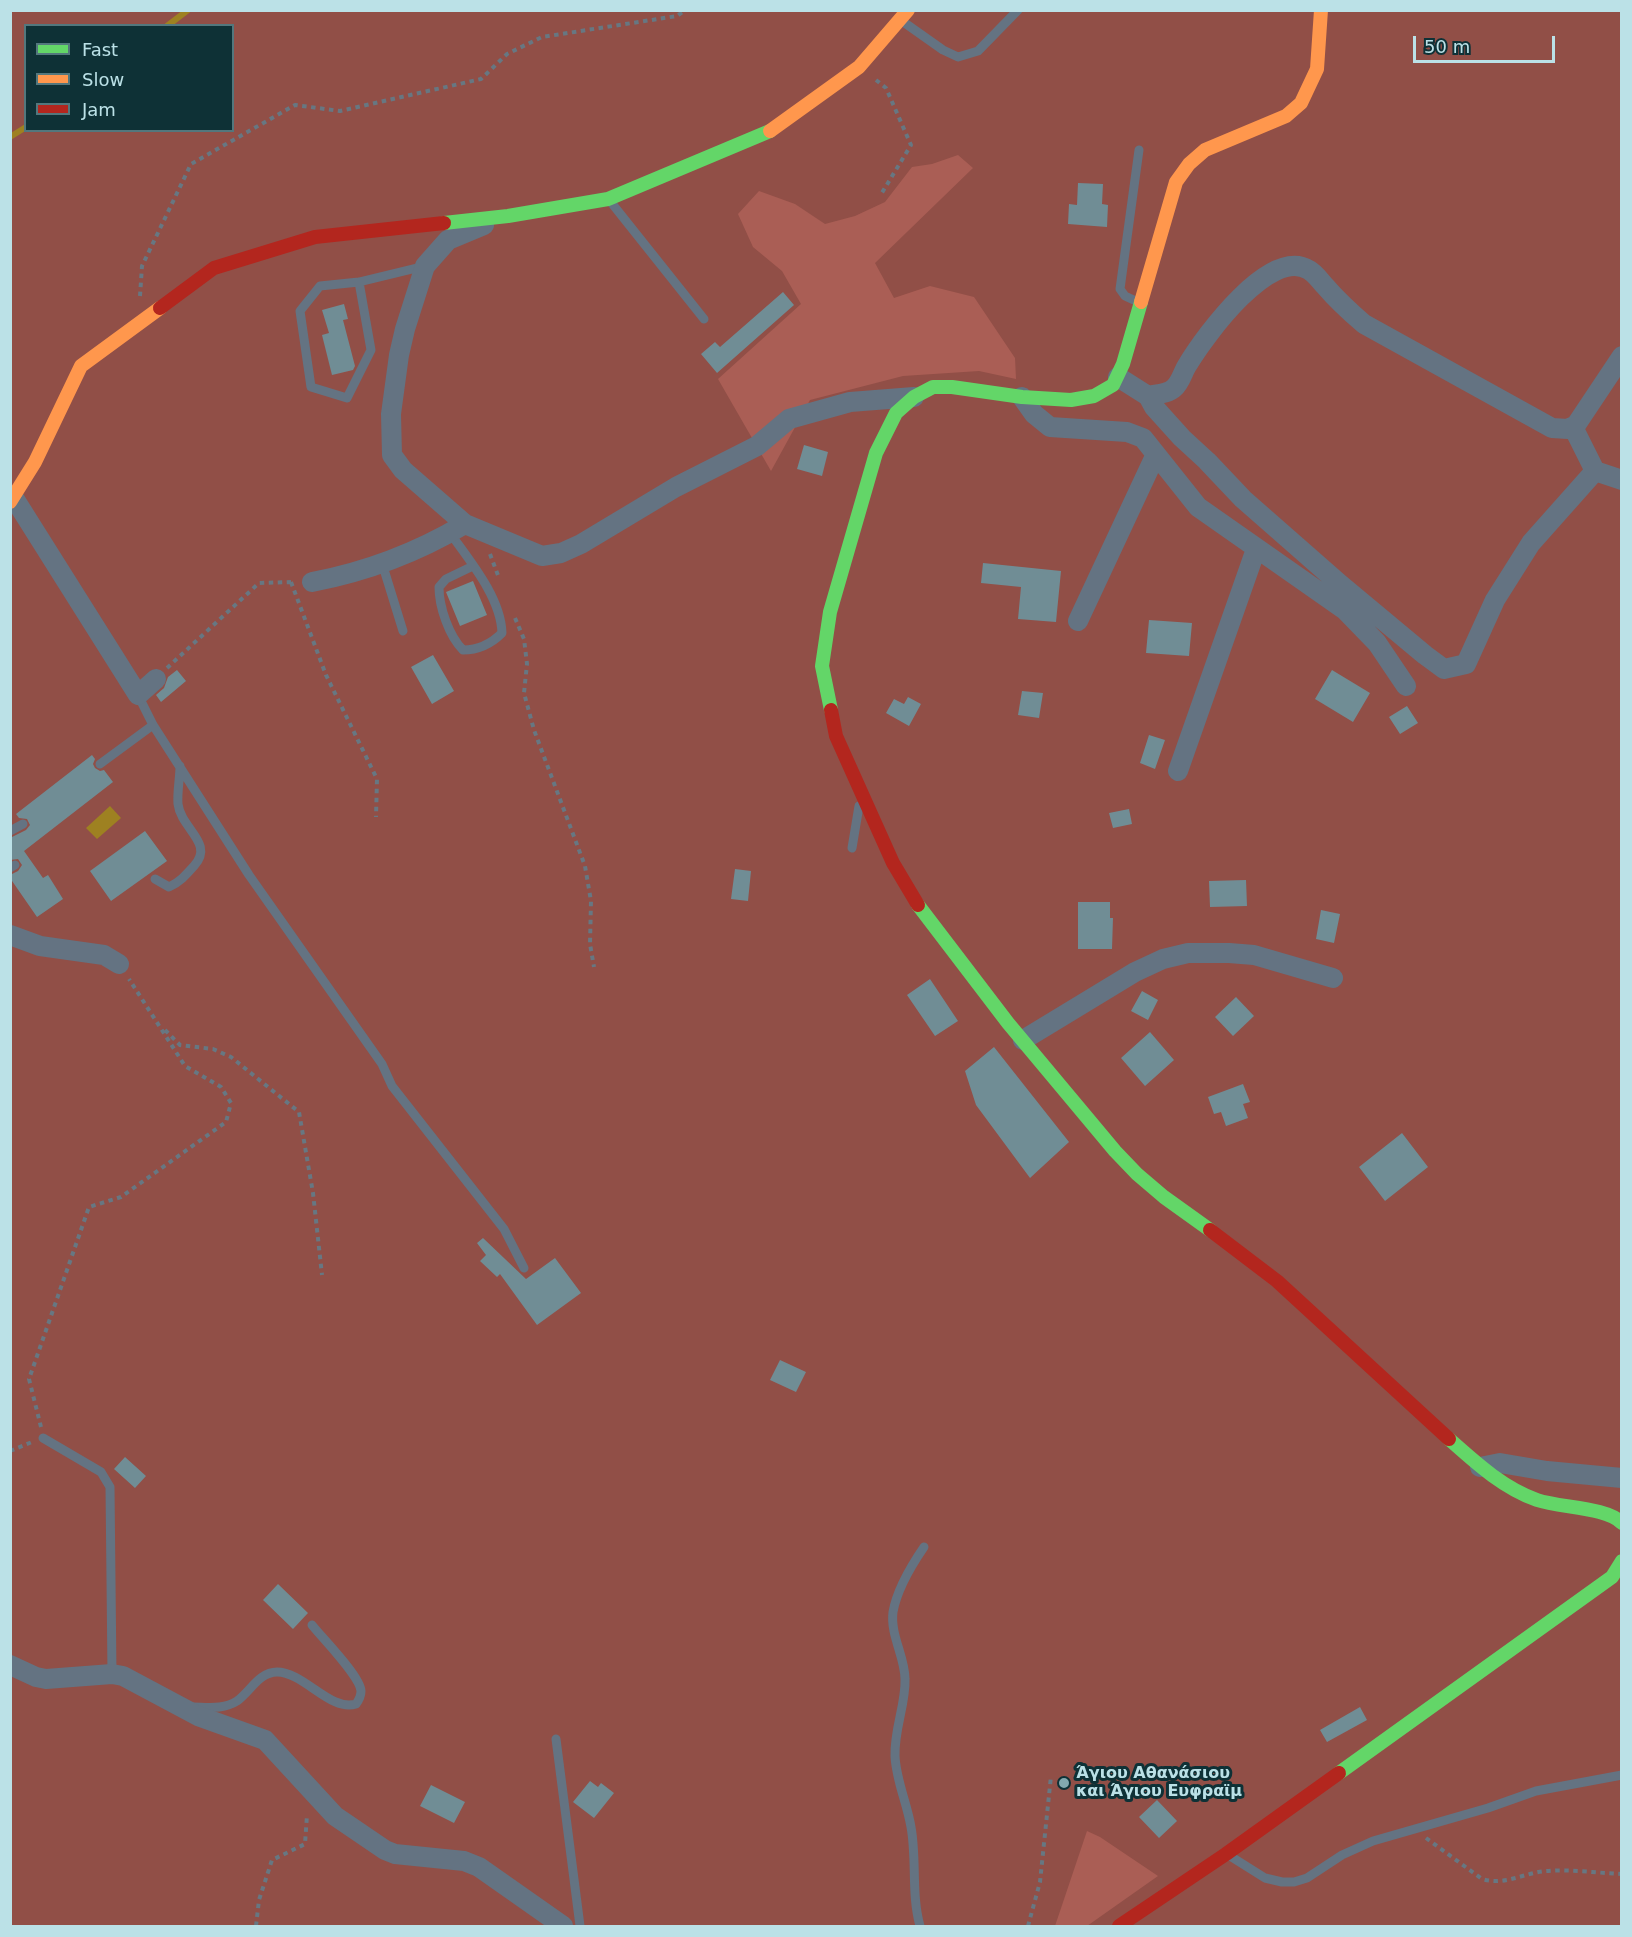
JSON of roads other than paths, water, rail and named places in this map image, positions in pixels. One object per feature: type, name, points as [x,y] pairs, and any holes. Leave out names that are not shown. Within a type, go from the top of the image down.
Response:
[{"type":"main road","points":[[1321,10],[1317,69],[1301,103],[1286,116],[1205,150],[1189,164],[1176,182],[1118,377],[1113,385],[1094,396],[1071,400],[933,387],[914,396],[896,414],[876,453],[830,612],[822,666],[836,736],[893,863],[911,895],[1023,1040],[1115,1151],[1164,1197],[1277,1281],[1480,1467],[1509,1488],[1527,1497],[1548,1505],[1611,1515],[1622,1523]]},
{"type":"main road","points":[[12,500],[35,462],[81,366],[214,268],[315,237],[508,216],[608,199],[770,131],[859,67],[905,15]]},
{"type":"main road","points":[[1119,1926],[1226,1854],[1612,1577],[1622,1561]]},
{"type":"street","points":[[508,216],[448,240],[425,266],[399,355],[391,414],[392,455],[403,470],[465,529],[542,556],[561,553],[581,544],[676,487],[757,446],[789,419],[850,402],[914,396]]},
{"type":"street","points":[[1148,396],[1167,392],[1175,387],[1216,324],[1249,288],[1282,267],[1293,266],[1312,272],[1364,324],[1552,428],[1573,427],[1579,421],[1622,356]]},
{"type":"street","points":[[1118,377],[1148,396],[1154,407],[1182,438],[1243,499],[1341,585],[1444,669],[1466,664],[1494,600],[1531,543],[1594,471]]},
{"type":"street","points":[[1022,397],[1034,414],[1050,427],[1127,432],[1143,438],[1198,507],[1345,610],[1377,643],[1406,686]]},
{"type":"street","points":[[1573,427],[1594,471],[1622,480]]},
{"type":"street","points":[[1078,621],[1156,454]]},
{"type":"street","points":[[12,500],[138,695],[156,679]]},
{"type":"street","points":[[312,582],[382,563],[465,529]]},
{"type":"street","points":[[1178,771],[1257,549]]},
{"type":"street","points":[[10,935],[40,946],[104,955],[120,964]]},
{"type":"street","points":[[1023,1040],[1135,972],[1163,959],[1188,953],[1254,955],[1333,978]]},
{"type":"street","points":[[1480,1467],[1500,1463],[1547,1471],[1622,1478]]},
{"type":"street","points":[[10,1665],[46,1679],[112,1674],[123,1676],[198,1716],[266,1740],[336,1816],[385,1850],[394,1854],[464,1861],[479,1867],[563,1926]]},
{"type":"lane","points":[[905,15],[943,50],[958,57],[978,51],[1018,10]]},
{"type":"lane","points":[[1139,150],[1120,289],[1125,296],[1140,303]]},
{"type":"lane","points":[[608,199],[704,319]]},
{"type":"lane","points":[[359,282],[371,350],[347,398],[311,387],[300,311],[320,286],[359,282],[425,266]]},
{"type":"lane","points":[[465,529],[473,566],[487,586],[501,622],[501,633],[494,641],[474,650],[463,650],[455,642],[439,597],[439,587],[446,579],[473,566]]},
{"type":"lane","points":[[382,563],[403,631]]},
{"type":"lane","points":[[138,695],[153,725],[249,875],[382,1064],[392,1086],[504,1229],[524,1268]]},
{"type":"lane","points":[[100,764],[153,725]]},
{"type":"lane","points":[[155,879],[169,887],[179,882],[199,861],[202,853],[201,845],[185,823],[178,805],[180,766]]},
{"type":"lane","points":[[852,848],[862,795]]},
{"type":"lane","points":[[10,831],[23,824]]},
{"type":"lane","points":[[43,1438],[101,1472],[110,1487],[112,1674]]},
{"type":"lane","points":[[921,1926],[915,1908],[914,1848],[911,1826],[895,1758],[896,1730],[905,1679],[894,1633],[893,1614],[910,1568],[924,1547]]},
{"type":"lane","points":[[179,1706],[221,1708],[237,1701],[262,1677],[269,1673],[279,1672],[291,1676],[344,1706],[356,1704],[361,1690],[357,1679],[312,1625]]},
{"type":"lane","points":[[556,1739],[580,1926]]},
{"type":"lane","points":[[1226,1854],[1265,1878],[1282,1882],[1294,1881],[1307,1878],[1342,1855],[1373,1841],[1488,1808],[1536,1791],[1622,1775]]},
{"type":"waterway","points":[[170,24],[188,10]]},
{"type":"waterway","points":[[10,137],[24,128]]},
{"type":"place","name":"Άγιου Αθανάσιου και Άγιου Ευφραϊμ","points":[[1064,1783]]}]
